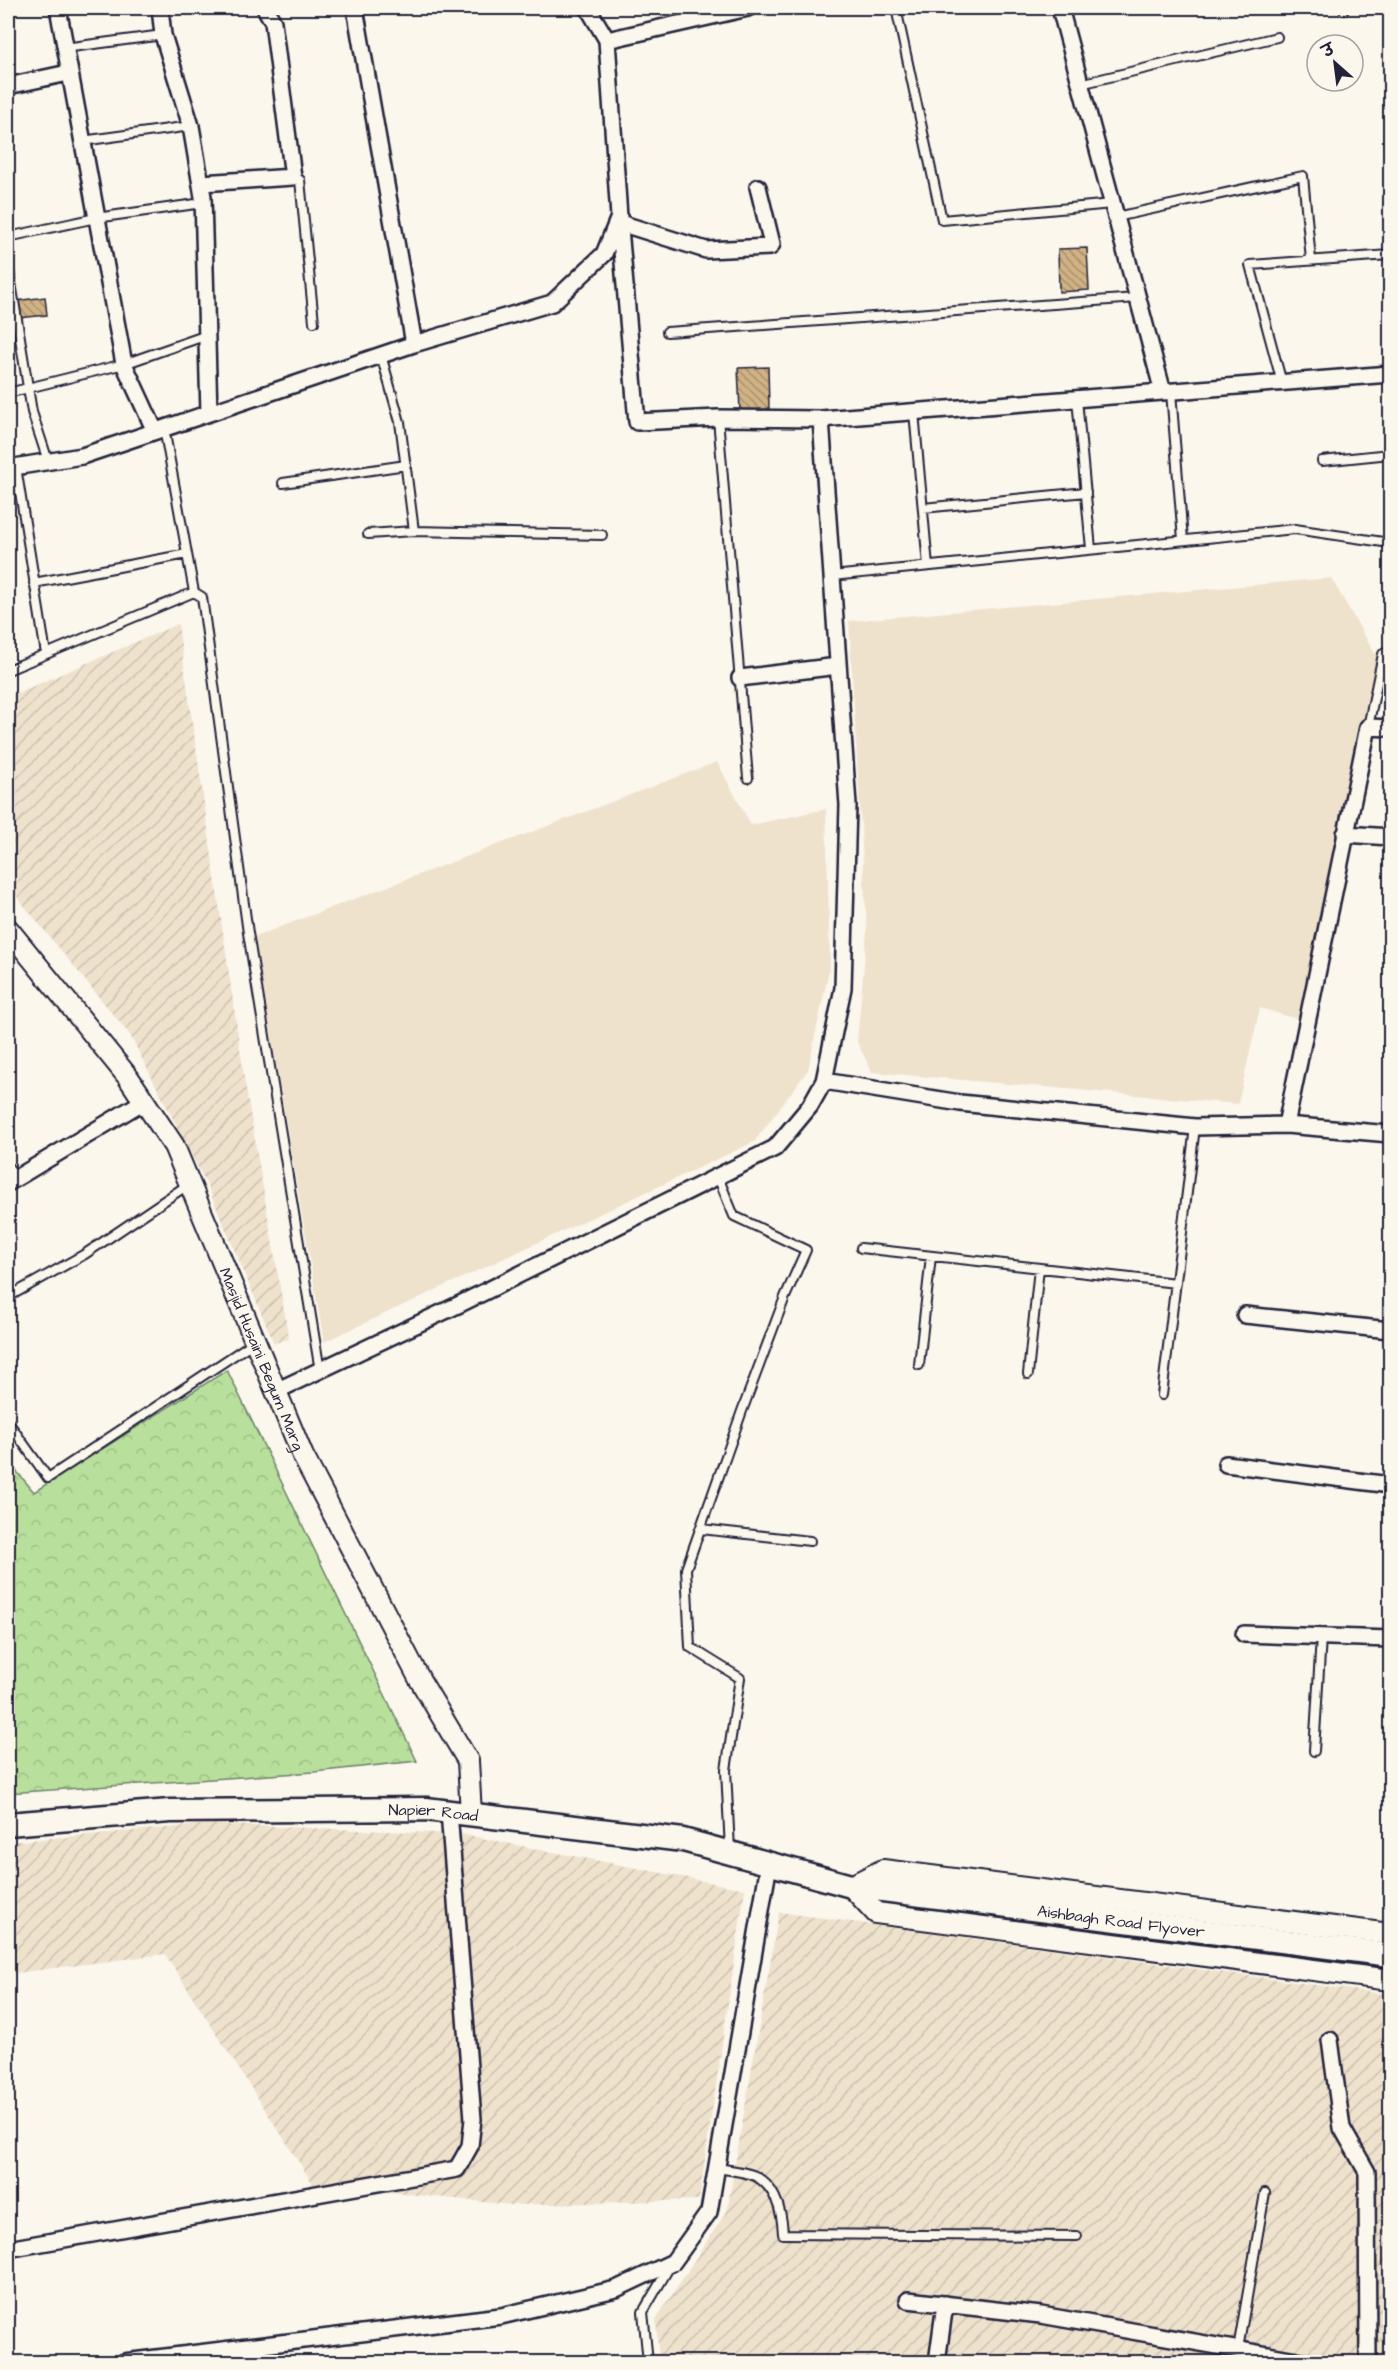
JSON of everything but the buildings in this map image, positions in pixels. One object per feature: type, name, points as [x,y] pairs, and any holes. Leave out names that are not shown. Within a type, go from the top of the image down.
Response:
[{"type":"main road","name":"Napier Road","points":[[8,1824],[170,1810],[426,1809],[683,1840],[851,1886]]},
{"type":"main road","name":"Aishbagh Road Flyover","points":[[851,1886],[1390,1955]]},
{"type":"street","points":[[58,8],[124,364],[159,430]]},
{"type":"street","points":[[160,8],[163,35],[190,126],[201,183],[209,413]]},
{"type":"street","points":[[201,183],[293,177],[273,22],[265,8]]},
{"type":"street","points":[[355,8],[414,344]]},
{"type":"street","points":[[588,8],[607,40],[619,220],[637,422],[718,418],[821,419],[1390,374]]},
{"type":"street","points":[[607,40],[713,11],[748,8]]},
{"type":"street","points":[[1060,8],[1137,298],[1167,392]]},
{"type":"street","points":[[8,86],[69,73]]},
{"type":"street","points":[[619,220],[706,250],[770,247],[772,244],[758,187]]},
{"type":"street","points":[[12,468],[82,456],[414,344],[552,303],[604,254],[619,220]]},
{"type":"street","points":[[276,1391],[775,1148],[810,1106],[824,1081],[843,988],[848,805],[821,419]]},
{"type":"street","points":[[740,678],[838,666]]},
{"type":"street","points":[[1286,1125],[1368,727],[1390,728]]},
{"type":"street","points":[[1345,834],[1390,837]]},
{"type":"street","name":"Masjid Husaini Begum Marg","points":[[8,929],[128,1077],[174,1146],[303,1456],[420,1680],[468,1761],[471,1814]]},
{"type":"street","points":[[824,1081],[960,1103],[1195,1126],[1286,1125],[1390,1134]]},
{"type":"street","points":[[10,1176],[144,1101]]},
{"type":"street","points":[[1245,1315],[1390,1330]]},
{"type":"street","points":[[1226,1464],[1390,1485]]},
{"type":"street","points":[[1244,1634],[1390,1639]]},
{"type":"street","points":[[8,2249],[457,2169],[470,2146],[473,2119],[449,1812]]},
{"type":"street","points":[[124,2362],[501,2316],[616,2289],[673,2262],[709,2212],[769,1864]]},
{"type":"street","points":[[1390,1934],[882,1869],[851,1886],[876,1913],[1390,1980]]},
{"type":"street","points":[[1330,2040],[1342,2128],[1367,2172],[1368,2362]]},
{"type":"street","points":[[908,2300],[1041,2315],[1308,2362]]},
{"type":"street","points":[[938,2362],[945,2304]]},
{"type":"lane","points":[[896,8],[942,220],[1114,210],[1303,176],[1311,260]]},
{"type":"lane","points":[[64,48],[163,35]]},
{"type":"lane","points":[[1080,84],[1277,37]]},
{"type":"lane","points":[[81,141],[190,126]]},
{"type":"lane","points":[[293,177],[300,180],[315,322]]},
{"type":"lane","points":[[8,237],[96,218],[203,203]]},
{"type":"lane","points":[[1282,382],[1250,265],[1390,255]]},
{"type":"lane","points":[[8,264],[32,412],[48,461]]},
{"type":"lane","points":[[667,332],[1137,298]]},
{"type":"lane","points":[[8,393],[28,390],[124,364],[207,335]]},
{"type":"lane","points":[[381,355],[400,422],[414,531]]},
{"type":"lane","points":[[1167,392],[1183,540]]},
{"type":"lane","points":[[1077,399],[1091,549]]},
{"type":"lane","points":[[914,412],[928,566]]},
{"type":"lane","points":[[718,418],[748,778]]},
{"type":"lane","points":[[159,430],[194,592],[202,597],[248,933],[320,1371]]},
{"type":"lane","points":[[1322,461],[1390,454]]},
{"type":"lane","points":[[283,483],[406,465]]},
{"type":"lane","points":[[12,468],[46,654]]},
{"type":"lane","points":[[922,507],[1086,492]]},
{"type":"lane","points":[[832,576],[1295,529],[1390,543]]},
{"type":"lane","points":[[368,534],[414,531],[602,535]]},
{"type":"lane","points":[[34,583],[187,554]]},
{"type":"lane","points":[[8,670],[194,592]]},
{"type":"lane","points":[[1368,727],[1383,654],[1390,650]]},
{"type":"lane","points":[[1162,1395],[1195,1126]]},
{"type":"lane","points":[[718,1177],[734,1215],[806,1250],[785,1298],[686,1569],[690,1647],[740,1678],[726,1770],[730,1853]]},
{"type":"lane","points":[[8,1298],[85,1254],[190,1183]]},
{"type":"lane","points":[[861,1248],[1176,1283]]},
{"type":"lane","points":[[919,1365],[931,1256]]},
{"type":"lane","points":[[1028,1374],[1039,1268]]},
{"type":"lane","points":[[8,1422],[48,1478],[256,1341]]},
{"type":"lane","points":[[700,1529],[810,1541]]},
{"type":"lane","points":[[1314,1751],[1321,1637]]},
{"type":"lane","points":[[717,2168],[754,2175],[773,2192],[782,2217],[783,2234],[1077,2236]]},
{"type":"lane","points":[[1238,2349],[1265,2193]]},
{"type":"lane","points":[[648,2362],[644,2312],[673,2262]]},
{"type":"shaded area","points":[[1331,578],[1377,657],[1297,1019],[1260,1008],[1238,1104],[872,1072],[857,1042],[867,931],[849,621]]},
{"type":"shaded area","points":[[178,624],[245,1083],[289,1339],[274,1343],[206,1183],[130,1035],[8,886],[8,697]]},
{"type":"shaded area","points":[[717,762],[751,825],[826,809],[830,965],[808,1070],[754,1142],[324,1342],[254,937]]},
{"type":"shaded area","points":[[209,1824],[460,1834],[745,1889],[699,2200],[512,2205],[313,2184],[165,1954],[8,1974],[8,1842]]},
{"type":"shaded area","points":[[779,1912],[1390,1995],[1390,2362],[659,2362],[656,2319],[727,2211]]},
{"type":"green space","points":[[227,1370],[417,1761],[314,1772],[8,1793],[8,1461],[34,1492]]}]
